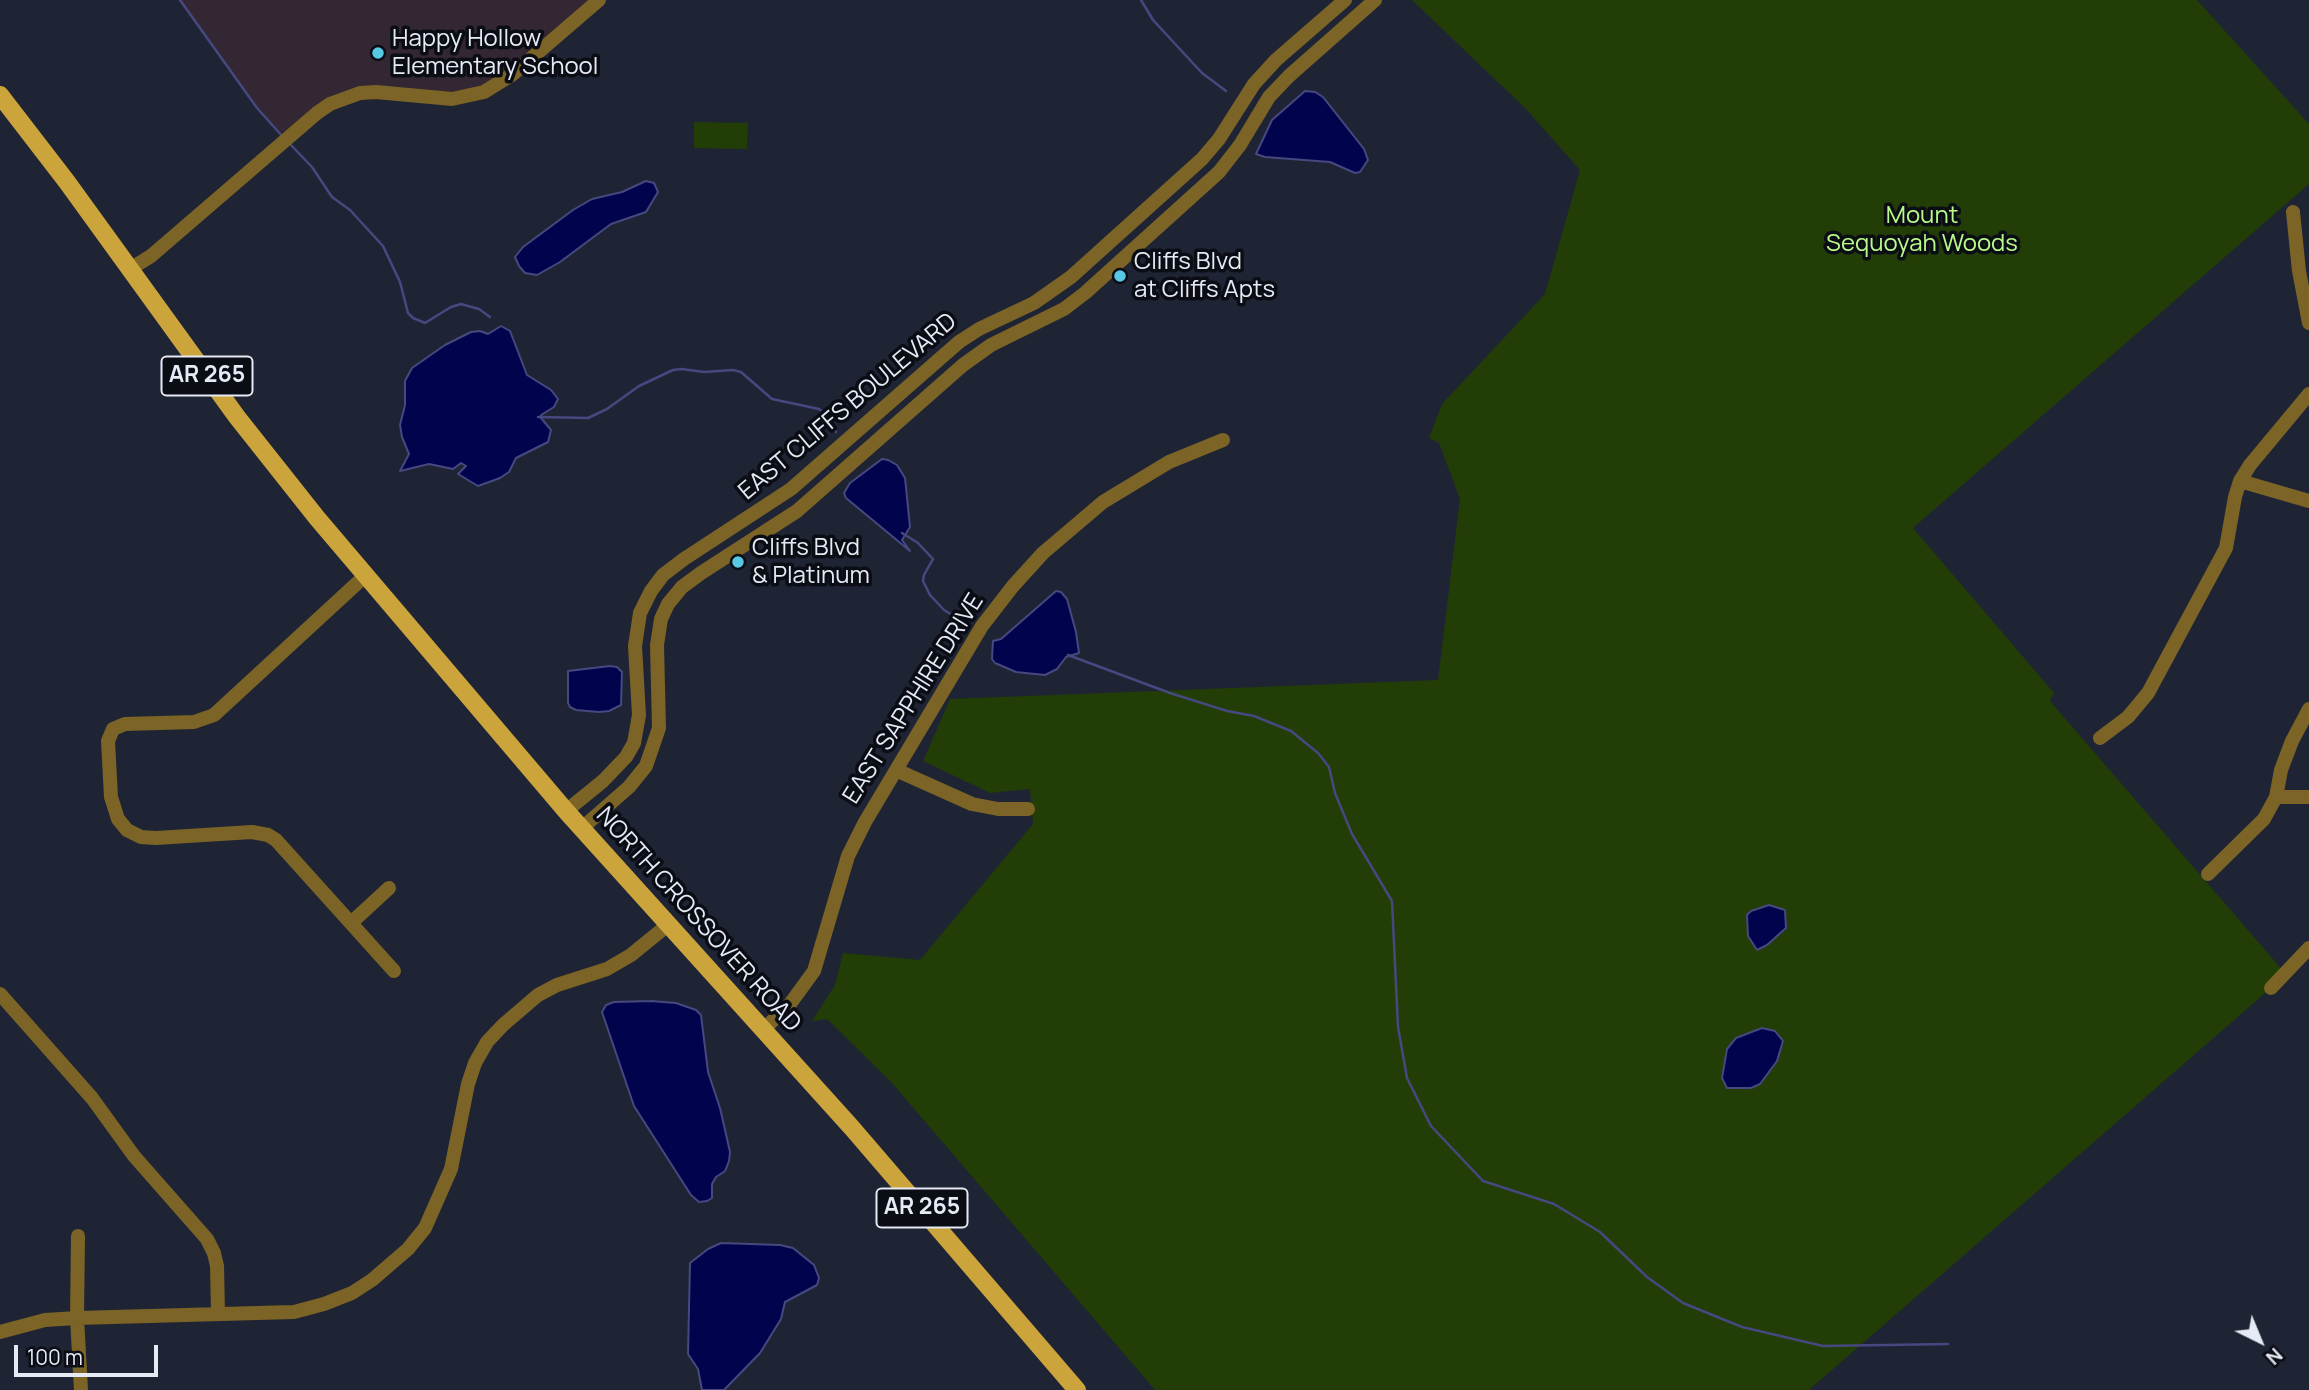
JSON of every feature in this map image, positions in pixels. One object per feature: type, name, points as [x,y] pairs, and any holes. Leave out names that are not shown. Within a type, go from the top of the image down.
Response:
[{"type":"main road","name":"AR 265","points":[[0,95],[130,269]]},
{"type":"main road","name":"NORTH CROSSOVER ROAD","points":[[130,269],[237,418],[366,575],[566,811],[861,1138],[1077,1390]]},
{"type":"street","points":[[130,269],[151,256],[330,104],[360,93],[392,92],[452,99],[484,92],[513,74],[599,0]]},
{"type":"street","name":"EAST CLIFFS BOULEVARD","points":[[566,811],[603,781],[626,757],[634,743],[639,715],[635,646],[640,612],[663,575],[792,489],[959,342],[979,329],[1034,303],[1071,277],[1202,159],[1219,139],[1254,84],[1270,66],[1345,0]]},
{"type":"street","name":"EAST CLIFFS BOULEVARD","points":[[582,828],[629,787],[646,766],[659,727],[657,645],[661,620],[668,604],[682,587],[797,511],[963,365],[991,345],[1064,309],[1085,293],[1219,172],[1269,97],[1375,0]]},
{"type":"street","points":[[1270,66],[1285,80]]},
{"type":"street","points":[[2293,212],[2299,271],[2309,323]]},
{"type":"street","points":[[2100,738],[2128,717],[2148,693],[2227,548],[2240,481],[2309,394]]},
{"type":"street","name":"EAST SAPPHIRE DRIVE","points":[[764,1029],[796,998],[814,971],[848,856],[865,822],[982,626],[1013,586],[1044,553],[1103,502],[1169,463],[1223,440]]},
{"type":"street","points":[[2240,481],[2309,501]]},
{"type":"street","points":[[366,575],[214,715],[194,722],[125,724],[113,729],[108,741],[111,797],[118,820],[127,830],[141,837],[252,832],[268,835],[282,846],[394,971]]},
{"type":"street","points":[[2208,874],[2264,818],[2276,797],[2281,770],[2291,741],[2309,709]]},
{"type":"street","points":[[896,770],[972,804],[998,809],[1028,809]]},
{"type":"street","points":[[2276,797],[2309,797]]},
{"type":"street","points":[[351,923],[389,888]]},
{"type":"street","points":[[0,1332],[45,1320],[294,1312],[352,1293],[408,1250],[425,1228],[451,1170],[468,1084],[475,1063],[487,1042],[538,995],[557,985],[607,969],[631,955],[669,924]]},
{"type":"street","points":[[2271,988],[2309,948]]},
{"type":"street","points":[[0,995],[92,1098],[135,1156],[207,1239],[217,1266],[218,1313]]},
{"type":"street","points":[[78,1236],[77,1318],[81,1390]]},
{"type":"shaded area","name":"Happy Hollow Elementary School","points":[[180,0],[599,0],[484,92],[360,93],[298,129],[279,133],[257,108]]},
{"type":"shaded area","points":[[1305,91],[1315,92],[1323,97],[1364,149],[1368,160],[1360,172],[1355,173],[1330,162],[1256,154],[1272,120]]},
{"type":"shaded area","points":[[646,181],[654,183],[658,192],[646,212],[611,224],[560,262],[537,275],[525,273],[519,266],[515,257],[523,247],[573,210],[592,199],[622,192]]},
{"type":"shaded area","points":[[501,326],[510,331],[527,375],[551,390],[558,399],[554,407],[541,415],[551,430],[548,442],[516,458],[509,472],[500,478],[478,486],[458,474],[466,466],[461,463],[453,469],[429,464],[400,471],[409,454],[400,425],[405,405],[405,381],[412,368],[445,345],[471,332],[488,334]]},
{"type":"shaded area","points":[[882,459],[897,465],[905,478],[910,527],[902,540],[910,551],[846,498],[844,493],[850,483]]},
{"type":"shaded area","points":[[1056,591],[1061,592],[1067,599],[1079,653],[1066,657],[1057,669],[1045,675],[1016,672],[995,663],[992,659],[993,641],[1001,639]]},
{"type":"shaded area","points":[[617,667],[622,672],[621,705],[599,712],[570,707],[568,671]]},
{"type":"shaded area","points":[[1769,905],[1785,910],[1786,928],[1757,950],[1748,936],[1747,915]]},
{"type":"shaded area","points":[[614,1002],[676,1003],[696,1010],[701,1015],[708,1072],[730,1152],[725,1171],[716,1177],[712,1184],[712,1198],[707,1201],[699,1202],[691,1195],[634,1106],[602,1012],[606,1005]]},
{"type":"shaded area","points":[[1762,1028],[1775,1031],[1783,1041],[1777,1061],[1760,1084],[1751,1088],[1727,1088],[1722,1078],[1727,1049],[1736,1038]]},
{"type":"shaded area","points":[[721,1243],[793,1248],[814,1265],[819,1278],[817,1285],[785,1302],[781,1319],[760,1353],[724,1390],[702,1390],[698,1369],[688,1354],[690,1263]]},
{"type":"green space","name":"Mount Sequoyah Woods","points":[[1412,0],[2197,0],[2309,124],[2309,184],[1913,528],[2054,693],[2050,701],[2285,973],[1809,1390],[1155,1390],[891,1082],[827,1019],[812,1021],[835,985],[843,953],[920,960],[1033,824],[1030,789],[990,793],[923,761],[950,699],[1438,680],[1460,499],[1439,443],[1429,438],[1442,404],[1545,294],[1580,170],[1526,109]]},
{"type":"green space","points":[[694,122],[748,123],[747,149],[694,148]]},
{"type":"waterway","points":[[180,0],[257,108],[283,137]]},
{"type":"waterway","points":[[1141,0],[1153,20],[1202,73],[1226,91]]},
{"type":"waterway","points":[[290,144],[312,167],[332,197],[350,210],[383,246],[400,282],[408,313],[413,318],[425,323],[461,304],[479,309],[490,317]]},
{"type":"waterway","points":[[538,417],[588,418],[607,409],[639,386],[673,370],[733,370],[741,372],[772,399],[819,409],[828,416],[836,432]]},
{"type":"waterway","points":[[902,533],[918,543],[933,559],[923,581],[930,595],[944,610],[959,619]]},
{"type":"waterway","points":[[1068,655],[1170,693],[1227,711],[1254,716],[1291,731],[1318,753],[1329,767],[1335,793],[1352,834],[1392,901],[1398,1027],[1407,1078],[1431,1126],[1483,1181],[1554,1204],[1600,1232],[1647,1277],[1683,1303],[1742,1327],[1823,1346],[1948,1344]]},
{"type":"place","name":"Happy Hollow Elementary School","points":[[378,53]]},
{"type":"place","name":"Cliffs Blvd at Cliffs Apts","points":[[1120,276]]},
{"type":"place","name":"Cliffs Blvd & Platinum","points":[[738,562]]}]
